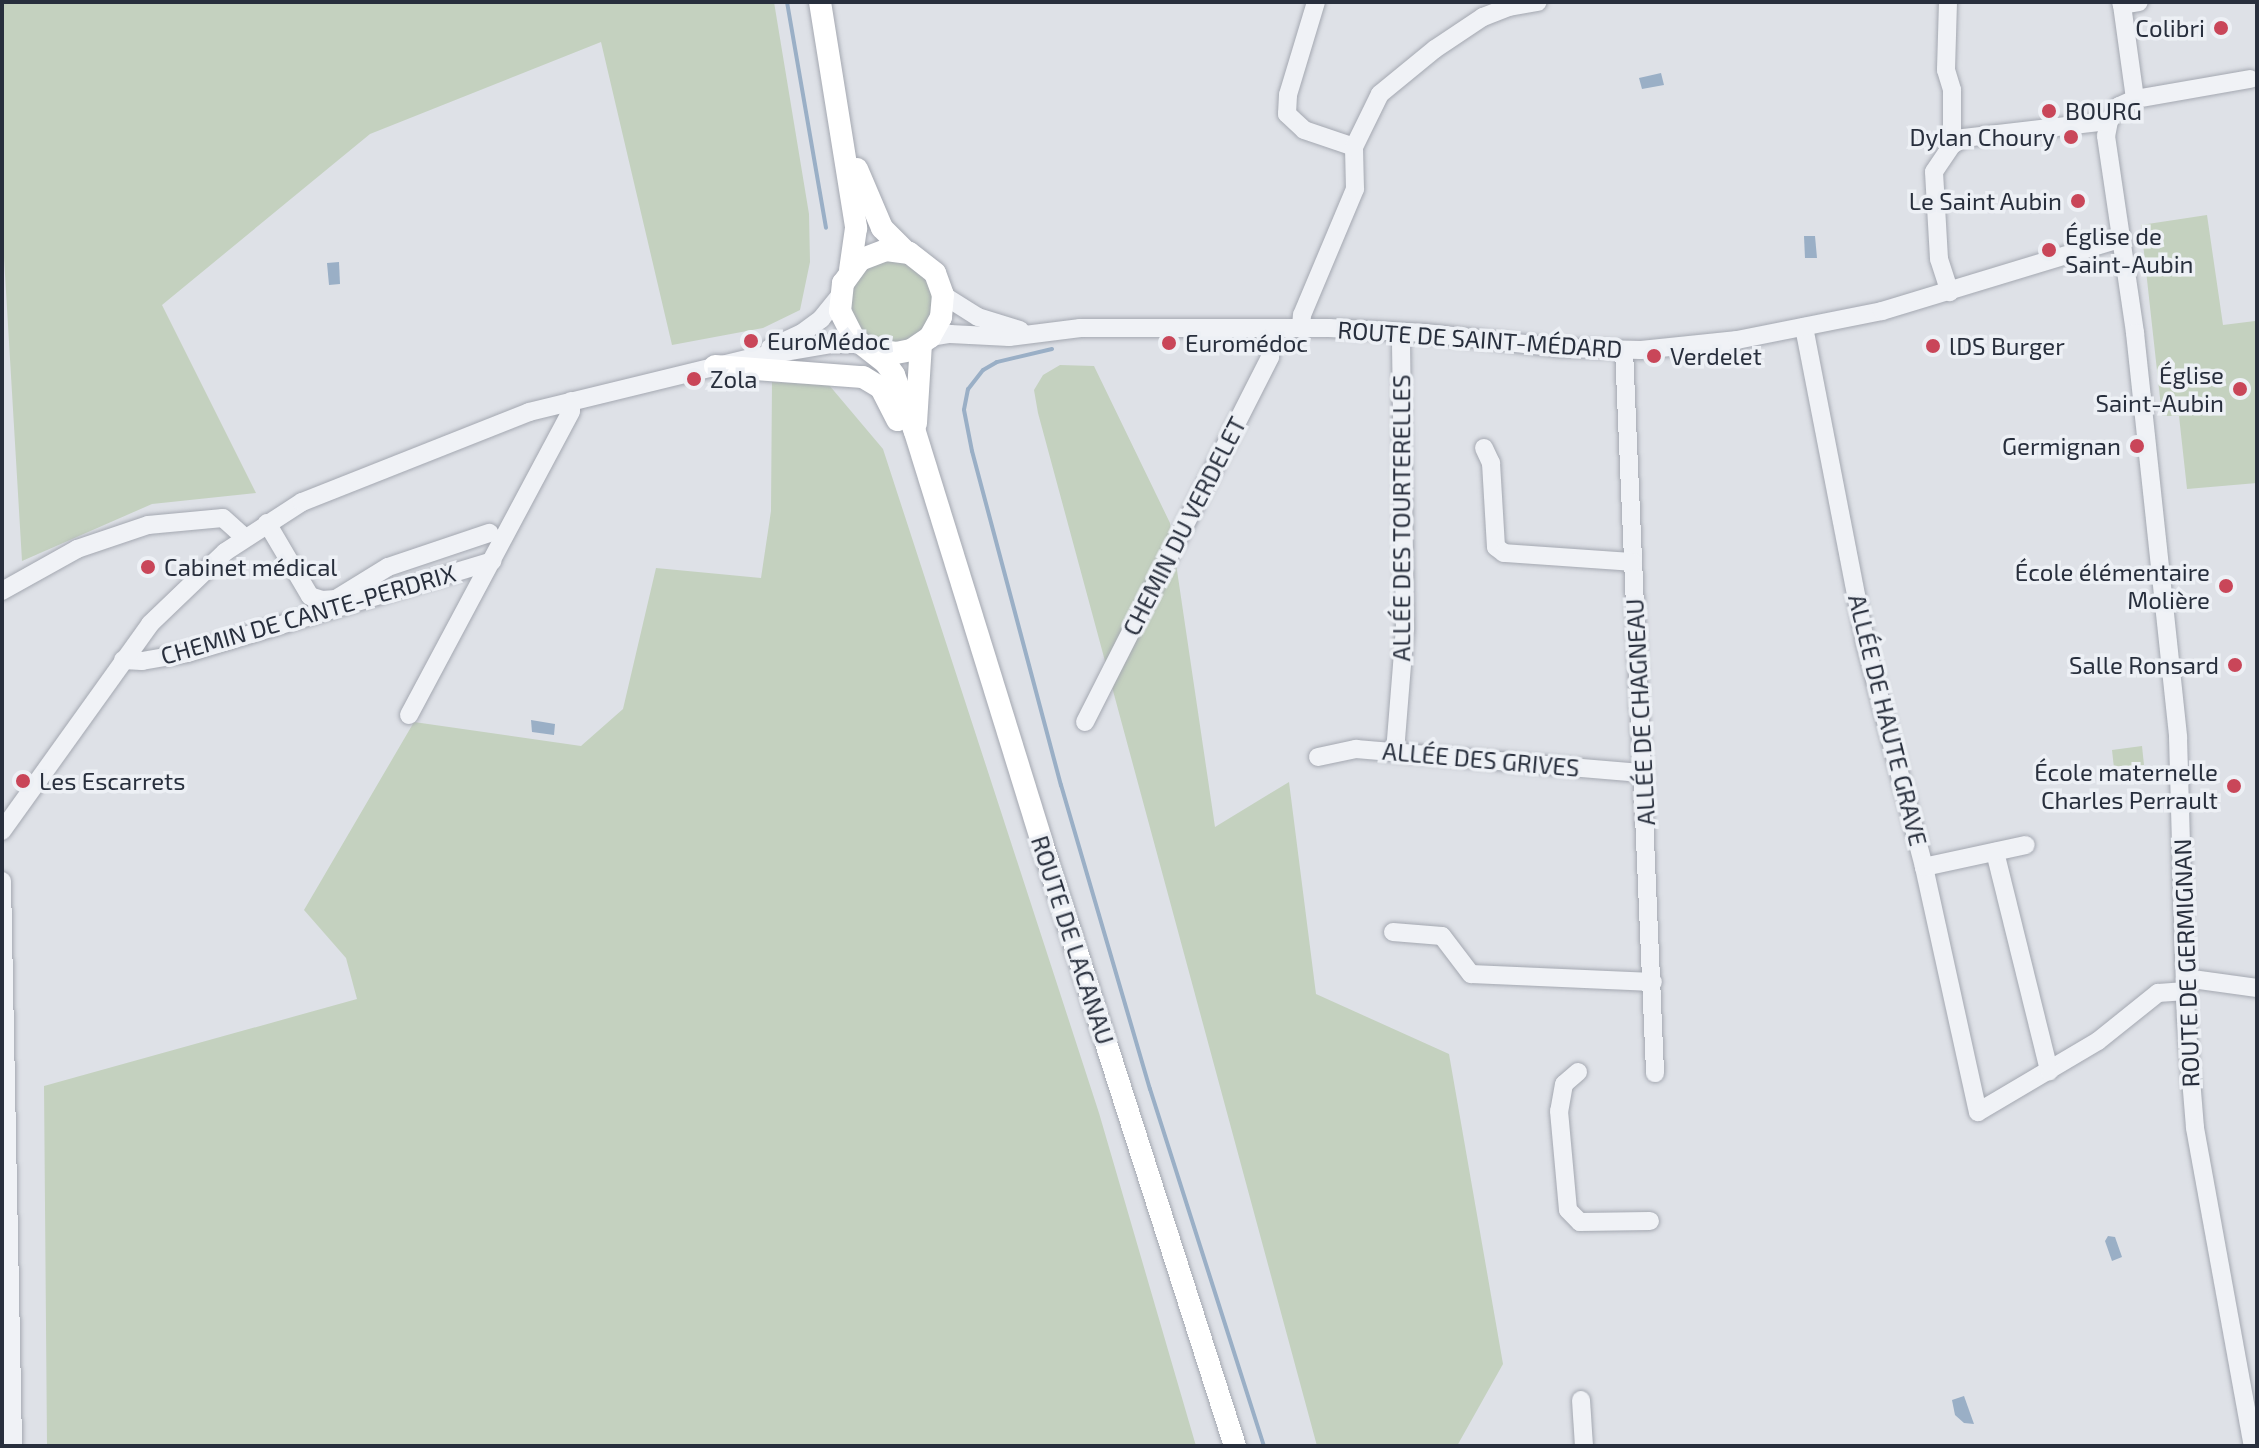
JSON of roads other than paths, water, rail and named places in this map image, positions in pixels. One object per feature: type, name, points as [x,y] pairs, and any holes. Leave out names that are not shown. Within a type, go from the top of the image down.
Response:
[{"type":"main road","points":[[820,2],[856,228],[850,270],[839,297]]},
{"type":"main road","points":[[839,111],[872,208],[882,228],[905,251],[926,262],[935,273],[943,295]]},
{"type":"main road","points":[[850,270],[872,253],[905,251]]},
{"type":"main road","name":"ROUTE DE LACANAU","points":[[915,432],[925,340],[941,317],[943,295]]},
{"type":"main road","name":"ROUTE DE LACANAU","points":[[839,297],[845,326],[894,375],[915,432],[952,558],[1235,1446]]},
{"type":"main road","points":[[866,347],[896,353],[925,340]]},
{"type":"main road","points":[[715,366],[851,375],[873,381],[881,388],[952,558]]},
{"type":"street","points":[[1316,2],[1288,95],[1287,114],[1304,130],[1354,147]]},
{"type":"street","points":[[1301,328],[1302,315],[1355,189],[1354,147],[1380,94],[1435,49],[1483,17],[1538,2]]},
{"type":"street","points":[[1948,2],[1946,70],[1952,90],[1952,145]]},
{"type":"street","points":[[2127,3],[2135,99]]},
{"type":"street","points":[[2119,239],[2106,136],[2109,121],[2119,106],[2135,99],[2255,81]]},
{"type":"street","points":[[1950,292],[1939,259],[1934,172],[1952,145],[1964,138],[2109,121]]},
{"type":"street","name":"ROUTE DE SAINT-MÉDARD","points":[[925,340],[950,334],[1009,337],[1080,328],[1301,328],[1401,332],[1561,348],[1624,350],[1737,340],[1804,327],[1950,292],[2119,239]]},
{"type":"street","name":"ROUTE DE GERMIGNAN","points":[[2119,239],[2135,333],[2178,737],[2185,985],[2195,1128],[2254,1413],[2253,1446]]},
{"type":"street","name":"ROUTE DE SAINT-MÉDARD","points":[[943,295],[978,317],[1035,333]]},
{"type":"street","points":[[750,358],[802,333],[821,319],[839,297]]},
{"type":"street","name":"ALLÉE DE HAUTE GRAVE","points":[[1804,327],[1865,642],[1924,867],[1978,1112],[2049,1071]]},
{"type":"street","name":"CHEMIN DU VERDELET","points":[[1085,722],[1270,357],[1272,328]]},
{"type":"street","name":"ALLÉE DES TOURTERELLES","points":[[1395,752],[1405,629],[1401,332]]},
{"type":"street","points":[[6,826],[123,660],[159,616],[244,537],[324,491],[482,428],[571,401],[750,358],[831,344],[866,347]]},
{"type":"street","name":"ALLÉE DE CHAGNEAU","points":[[1624,350],[1655,1073]]},
{"type":"street","points":[[409,715],[571,411],[571,401]]},
{"type":"street","points":[[1484,448],[1491,463],[1496,547],[1504,553],[1633,562]]},
{"type":"street","points":[[2,591],[77,549],[148,525],[223,518],[244,537]]},
{"type":"street","points":[[267,523],[310,596],[322,600],[336,599],[388,567],[446,551],[489,533]]},
{"type":"street","name":"CHEMIN DE CANTE-PERDRIX","points":[[123,660],[142,661],[188,653],[492,561]]},
{"type":"street","name":"ALLÉE DES GRIVES","points":[[1318,757],[1356,749],[1644,773]]},
{"type":"street","points":[[1924,867],[2026,845]]},
{"type":"street","points":[[1995,852],[2049,1071],[2098,1041],[2158,993],[2185,985],[2257,988]]},
{"type":"street","points":[[2,881],[6,1238],[13,1446]]},
{"type":"street","points":[[1393,932],[1442,936],[1471,974],[1653,982]]},
{"type":"street","points":[[1578,1072],[1564,1084],[1559,1111],[1568,1210],[1580,1222],[1650,1221]]},
{"type":"street","points":[[1581,1400],[1584,1446]]},
{"type":"water","points":[[1661,73],[1664,85],[1642,89],[1639,78]]},
{"type":"water","points":[[1804,236],[1815,236],[1817,258],[1805,258]]},
{"type":"water","points":[[339,262],[340,284],[329,285],[327,263]]},
{"type":"water","points":[[531,720],[555,724],[554,735],[532,732]]},
{"type":"water","points":[[2108,1236],[2115,1237],[2122,1257],[2112,1261],[2105,1241]]},
{"type":"water","points":[[1964,1396],[1974,1424],[1964,1423],[1955,1415],[1952,1400]]},
{"type":"waterway","points":[[787,2],[826,228]]},
{"type":"waterway","points":[[1052,349],[997,362],[983,370],[968,389],[964,410],[972,451],[1061,785],[1150,1089],[1264,1446]]},
{"type":"place","name":"Colibri","points":[[2221,28]]},
{"type":"place","name":"BOURG","points":[[2049,111]]},
{"type":"place","name":"Dylan Choury","points":[[2071,137]]},
{"type":"place","name":"Le Saint Aubin","points":[[2078,201]]},
{"type":"place","name":"Église de Saint-Aubin","points":[[2049,250]]},
{"type":"place","name":"EuroMédoc","points":[[751,341]]},
{"type":"place","name":"Euromédoc","points":[[1169,343]]},
{"type":"place","name":"lDS Burger","points":[[1933,346]]},
{"type":"place","name":"Verdelet","points":[[1654,356]]},
{"type":"place","name":"Zola","points":[[694,379]]},
{"type":"place","name":"Église Saint-Aubin","points":[[2240,389]]},
{"type":"place","name":"Germignan","points":[[2137,446]]},
{"type":"place","name":"Cabinet médical","points":[[148,567]]},
{"type":"place","name":"École élémentaire Molière","points":[[2226,586]]},
{"type":"place","name":"Salle Ronsard","points":[[2235,665]]},
{"type":"place","name":"Les Escarrets","points":[[23,781]]},
{"type":"place","name":"École maternelle Charles Perrault","points":[[2234,786]]}]
